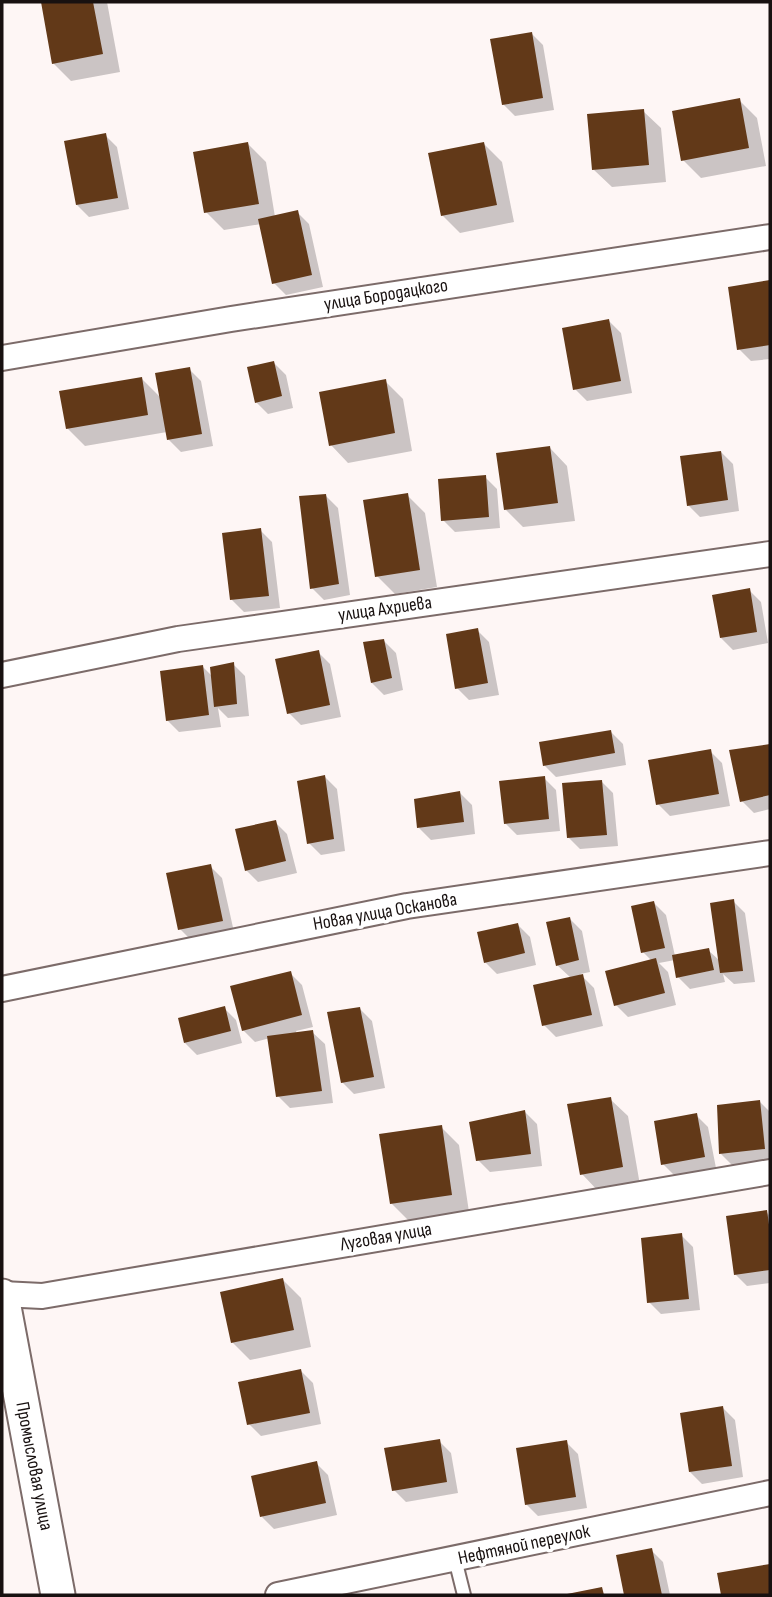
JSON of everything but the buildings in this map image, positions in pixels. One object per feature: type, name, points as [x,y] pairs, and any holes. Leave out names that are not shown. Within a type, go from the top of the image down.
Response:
[{"type":"street","name":"улица Бородацкого","points":[[2,358],[231,319],[770,237]]},
{"type":"street","name":"улица Ахриева","points":[[2,675],[178,639],[770,554]]},
{"type":"street","name":"Новая улица Осканова","points":[[2,989],[407,906],[770,853]]},
{"type":"street","name":"Луговая улица","points":[[2,1295],[42,1296],[770,1172]]},
{"type":"street","name":"Промысловая улица","points":[[2,1295],[58,1595]]},
{"type":"street","name":"Нефтяной переулок","points":[[278,1595],[770,1493]]},
{"type":"lane","points":[[455,1559],[464,1595]]}]
